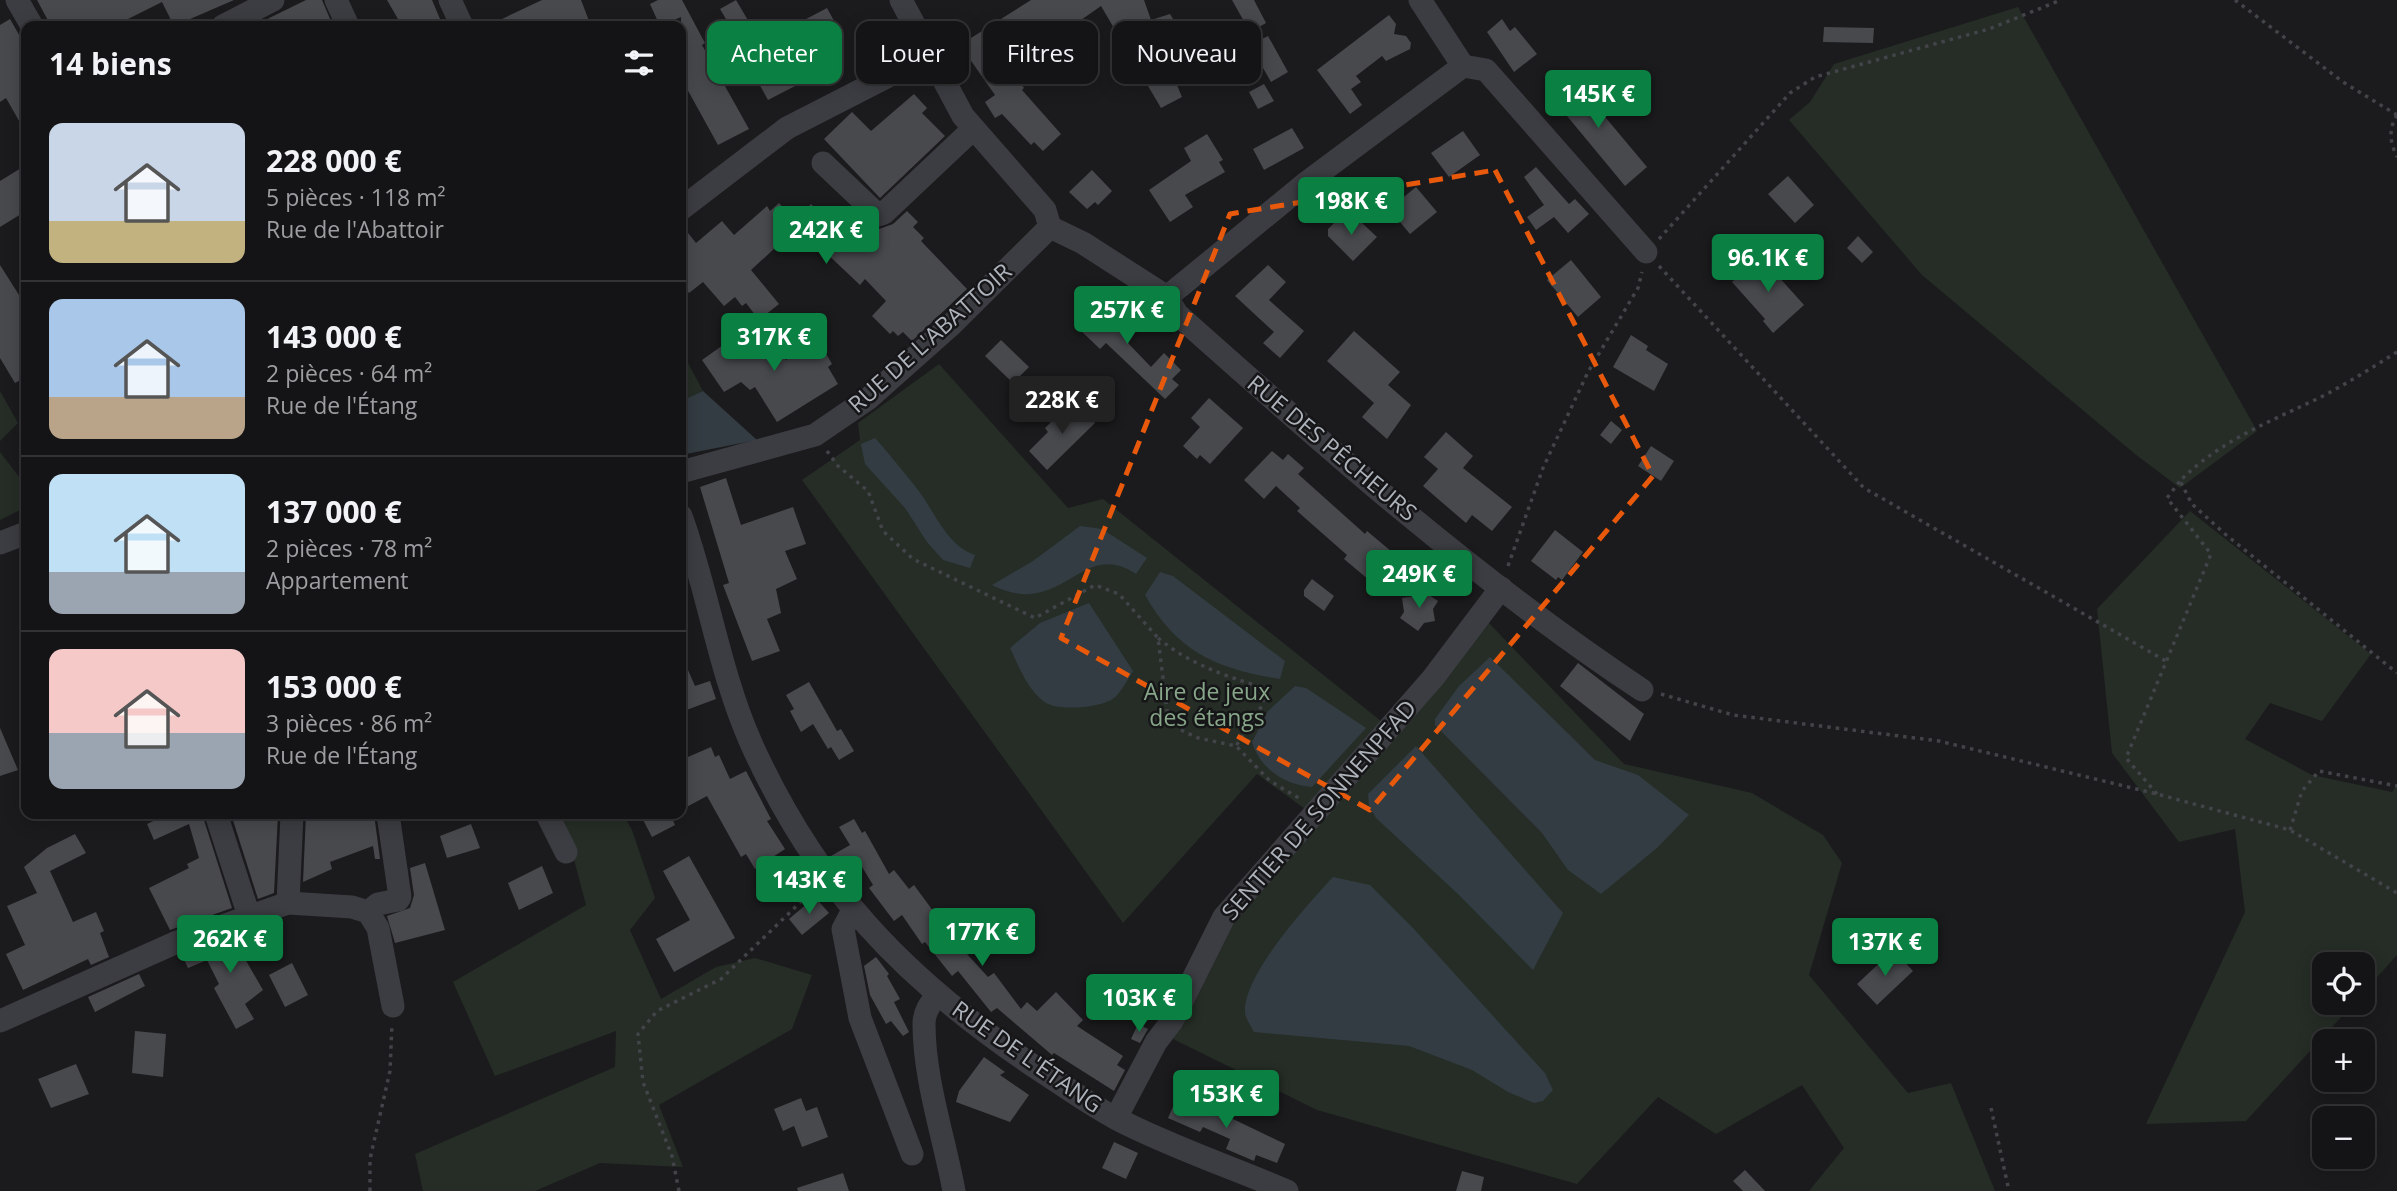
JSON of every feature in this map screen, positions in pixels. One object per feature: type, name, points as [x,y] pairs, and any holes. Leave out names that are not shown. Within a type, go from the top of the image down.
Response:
[{"type":"street","points":[[18,0],[29,21]]},
{"type":"street","points":[[233,21],[273,0]]},
{"type":"street","points":[[336,0],[346,21]]},
{"type":"street","points":[[450,0],[460,21]]},
{"type":"street","points":[[901,0],[912,21]]},
{"type":"street","points":[[1420,0],[1463,66]]},
{"type":"street","points":[[1167,297],[1306,183],[1463,66],[1486,70],[1646,252]]},
{"type":"street","points":[[686,205],[765,143],[810,113],[869,84]]},
{"type":"street","points":[[947,84],[972,130],[1045,210],[1050,227]]},
{"type":"street","points":[[823,163],[878,215],[884,213],[972,130]]},
{"type":"street","name":"RUE DES PÊCHEURS","points":[[1050,227],[1083,243],[1167,297],[1177,314],[1237,368],[1501,588],[1566,639],[1642,690]]},
{"type":"street","name":"RUE DE L'ABATTOIR","points":[[686,471],[815,435],[869,398],[900,371],[1050,227]]},
{"type":"street","points":[[0,542],[21,535]]},
{"type":"street","name":"RUE DE L'ÉTANG","points":[[687,549],[738,709],[751,743],[782,804],[826,877],[902,964],[937,995],[1005,1047],[1116,1118],[1287,1191]]},
{"type":"street","name":"SENTIER DE SONNENPFAD","points":[[1116,1118],[1156,1042],[1172,1021],[1224,917],[1433,678],[1501,588]]},
{"type":"street","points":[[218,819],[249,916]]},
{"type":"street","points":[[288,903],[292,819]]},
{"type":"street","points":[[368,912],[379,904],[398,900],[400,897],[389,819]]},
{"type":"street","points":[[550,819],[566,852]]},
{"type":"street","points":[[0,1021],[177,942],[288,903],[352,907],[368,912],[377,928],[393,1006]]},
{"type":"street","points":[[853,910],[843,929],[860,1018],[912,1154]]},
{"type":"street","points":[[937,995],[928,1006],[924,1022],[931,1076],[954,1191]]},
{"type":"path","points":[[1510,562],[1543,468],[1588,372],[1639,288],[1646,252],[1674,226],[1790,93],[1815,76],[1989,29],[2061,0]]},
{"type":"path","points":[[2235,0],[2343,82],[2397,115],[2390,127],[2392,145],[2397,157]]},
{"type":"path","points":[[1646,252],[1864,488],[2166,661]]},
{"type":"path","points":[[2157,794],[2126,758],[2211,554],[2167,498],[2194,467],[2246,431],[2324,395],[2397,352]]},
{"type":"path","points":[[815,435],[838,466],[868,491],[883,531],[913,559],[1035,618],[1095,586],[1108,588],[1119,594],[1158,638],[1182,657],[1208,670],[1263,688],[1263,704],[1236,746]]},
{"type":"path","points":[[2180,481],[2192,504],[2225,534],[2397,673]]},
{"type":"path","points":[[1158,638],[1167,710],[1180,729],[1198,738],[1236,746],[1270,781],[1316,809]]},
{"type":"path","points":[[1642,690],[1733,715],[1940,741],[2157,794],[2290,830],[2397,893]]},
{"type":"path","points":[[2290,830],[2302,791],[2319,771],[2397,786]]},
{"type":"path","points":[[678,1191],[672,1156],[643,1082],[638,1034],[657,1011],[722,979],[826,877]]},
{"type":"path","points":[[370,1191],[370,1159],[390,1071],[393,1006]]},
{"type":"path","points":[[1991,1108],[2009,1191]]},
{"type":"highlighted area","points":[[1495,170],[1653,476],[1370,810],[1061,638],[1230,214]]},
{"type":"green space","points":[[2018,7],[2257,431],[2180,488],[2135,454],[1922,275],[1789,120],[1810,102],[1834,64]]},
{"type":"green space","points":[[686,359],[703,391],[686,399]]},
{"type":"green space","name":"Aire de jeux des étangs","points":[[939,364],[1068,508],[1103,499],[1381,721],[1305,809],[1257,774],[1123,923],[802,480],[860,440],[858,423]]},
{"type":"green space","points":[[0,391],[18,423],[0,441]]},
{"type":"green space","points":[[0,452],[21,479],[21,510],[0,520]]},
{"type":"green space","points":[[2190,511],[2371,654],[2322,721],[2270,703],[2245,739],[2312,775],[2392,792],[2397,785],[2397,955],[2375,980],[2375,952],[2312,952],[2312,1015],[2343,1015],[2330,1029],[2312,1029],[2312,1049],[2246,1121],[2146,1124],[2245,912],[2235,829],[2179,842],[2112,753],[2097,609]]},
{"type":"green space","points":[[1488,622],[1624,764],[1752,793],[1823,835],[1842,863],[1809,975],[1908,1093],[1951,1083],[1995,1191],[1809,1191],[1844,1148],[1802,1085],[1716,1134],[1658,1097],[1577,1184],[1317,1110],[1173,1039],[1232,926]]},
{"type":"green space","points":[[563,819],[626,819],[655,898],[630,930],[661,999],[716,967],[755,958],[812,975],[792,1029],[659,1105],[683,1167],[600,1163],[535,1191],[423,1191],[415,1154],[615,1067],[616,1031],[495,1076],[453,982],[586,905]]},
{"type":"shaded area","points":[[703,391],[757,440],[686,454],[686,399]]},
{"type":"shaded area","points":[[875,438],[918,490],[949,536],[965,551],[975,555],[970,568],[943,560],[927,542],[905,508],[865,464],[861,444]]},
{"type":"shaded area","points":[[1080,526],[1102,529],[1147,558],[1136,574],[1117,565],[1100,565],[1054,588],[1037,593],[1016,593],[992,585],[1033,561]]},
{"type":"shaded area","points":[[1160,572],[1173,576],[1285,661],[1280,679],[1218,663],[1185,644],[1157,615],[1145,595]]},
{"type":"shaded area","points":[[1089,603],[1133,671],[1114,698],[1100,704],[1060,707],[1046,703],[1029,685],[1010,648],[1040,623]]},
{"type":"shaded area","points":[[1490,657],[1595,760],[1638,775],[1689,815],[1657,848],[1601,894],[1568,870],[1542,833],[1435,725],[1435,719],[1459,686]]},
{"type":"shaded area","points":[[1295,686],[1306,688],[1366,728],[1312,787],[1292,783],[1267,768],[1252,742],[1268,711]]},
{"type":"shaded area","points":[[1416,746],[1563,913],[1533,970],[1458,894],[1376,818],[1369,806],[1368,794]]},
{"type":"shaded area","points":[[1333,877],[1370,885],[1413,928],[1545,1073],[1553,1090],[1543,1101],[1534,1103],[1508,1092],[1472,1070],[1409,1046],[1254,1032],[1245,1012],[1254,979],[1279,941]]},
{"type":"building","points":[[37,0],[234,0],[186,21],[172,21],[162,2],[124,21],[48,21]]},
{"type":"building","points":[[306,0],[322,0],[331,21],[263,21]]},
{"type":"building","points":[[387,0],[432,0],[441,21],[399,21]]},
{"type":"building","points":[[542,0],[581,0],[589,21],[498,21]]},
{"type":"building","points":[[658,0],[682,0],[705,43],[702,45],[707,54],[707,84],[724,84],[749,129],[718,145],[686,87],[686,21],[681,21],[681,17],[672,21],[658,21],[650,4]]},
{"type":"building","points":[[736,0],[748,21],[727,21],[720,9]]},
{"type":"building","points":[[1031,0],[1144,0],[1151,20],[1170,14],[1174,21],[1112,21],[1112,25],[1101,6],[1080,21],[998,21]]},
{"type":"building","points":[[1232,0],[1254,0],[1266,23],[1261,26],[1261,21],[1244,21]]},
{"type":"building","points":[[827,8],[834,21],[802,21]]},
{"type":"building","points":[[1389,15],[1396,24],[1394,34],[1406,36],[1411,43],[1410,49],[1386,61],[1382,56],[1356,76],[1361,82],[1351,89],[1362,105],[1350,114],[1317,70]]},
{"type":"building","points":[[10,19],[21,38],[21,124],[6,98],[0,102],[0,25]]},
{"type":"building","points":[[1502,19],[1510,31],[1515,27],[1537,54],[1514,72],[1487,32]]},
{"type":"building","points":[[1824,27],[1874,28],[1873,43],[1823,42]]},
{"type":"building","points":[[983,30],[983,78],[969,58],[969,39]]},
{"type":"building","points":[[1268,36],[1288,72],[1271,82],[1261,64],[1261,40]]},
{"type":"building","points":[[1570,75],[1647,167],[1625,186],[1548,93]]},
{"type":"building","points":[[759,84],[796,84],[797,85],[768,100]]},
{"type":"building","points":[[987,84],[1021,84],[1024,88],[1022,90],[1061,134],[1043,151],[1034,142],[1031,145],[1002,114],[995,118],[985,102],[995,95]]},
{"type":"building","points":[[1147,84],[1176,84],[1182,97],[1161,108]]},
{"type":"building","points":[[1264,84],[1274,101],[1258,109],[1249,92]]},
{"type":"building","points":[[914,94],[927,108],[922,113],[945,136],[880,198],[824,139],[852,112],[871,131]]},
{"type":"building","points":[[1292,128],[1304,148],[1264,170],[1253,149]]},
{"type":"building","points":[[1463,131],[1480,155],[1449,177],[1431,153]]},
{"type":"building","points":[[1207,134],[1223,160],[1219,162],[1225,172],[1185,195],[1193,207],[1170,222],[1149,190],[1191,161],[1184,148]]},
{"type":"building","points":[[1536,167],[1569,204],[1575,199],[1589,214],[1568,233],[1554,217],[1536,230],[1527,217],[1544,205],[1524,177]]},
{"type":"building","points":[[21,168],[21,214],[0,227],[0,181]]},
{"type":"building","points":[[1092,170],[1112,191],[1098,205],[1095,202],[1087,209],[1069,192]]},
{"type":"building","points":[[1788,176],[1814,205],[1795,223],[1768,194]]},
{"type":"building","points":[[1416,187],[1437,212],[1410,234],[1389,209]]},
{"type":"building","points":[[779,203],[795,221],[811,204],[820,213],[818,245],[803,231],[791,243],[786,238],[751,270],[779,304],[759,320],[746,303],[742,306],[735,297],[724,306],[703,282],[689,293],[686,289],[686,230],[696,243],[722,221],[734,235],[767,206],[770,211]]},
{"type":"building","points":[[907,211],[918,222],[913,227],[924,238],[921,241],[967,289],[912,341],[903,332],[898,336],[893,331],[890,334],[872,316],[886,301],[865,279],[860,285],[818,246],[839,228],[859,249],[879,229],[893,224]]},
{"type":"building","points":[[1342,215],[1354,228],[1361,222],[1377,237],[1353,261],[1328,236],[1328,229]]},
{"type":"building","points":[[1858,236],[1873,252],[1862,263],[1847,248]]},
{"type":"building","points":[[1760,256],[1804,305],[1773,333],[1763,321],[1765,319],[1732,282]]},
{"type":"building","points":[[1571,260],[1601,297],[1578,317],[1547,280]]},
{"type":"building","points":[[0,265],[21,298],[21,380],[15,383],[0,358]]},
{"type":"building","points":[[1268,265],[1286,282],[1269,300],[1304,331],[1280,358],[1263,343],[1274,332],[1235,296]]},
{"type":"building","points":[[1098,300],[1103,304],[1107,300],[1135,327],[1126,341],[1151,367],[1164,353],[1181,370],[1172,379],[1179,385],[1165,399],[1106,343],[1100,349],[1078,328],[1078,322]]},
{"type":"building","points":[[1354,331],[1400,372],[1388,385],[1411,405],[1387,439],[1362,417],[1374,403],[1327,361]]},
{"type":"building","points":[[768,332],[786,360],[818,340],[832,364],[828,367],[838,384],[777,422],[755,387],[750,390],[741,382],[724,392],[702,360],[726,343],[734,353]]},
{"type":"building","points":[[1631,335],[1648,346],[1646,350],[1668,364],[1654,391],[1613,367]]},
{"type":"building","points":[[1001,340],[1029,367],[1013,383],[985,356]]},
{"type":"building","points":[[1209,398],[1243,428],[1210,464],[1200,455],[1197,459],[1183,446],[1200,427],[1191,418]]},
{"type":"building","points":[[1077,404],[1095,423],[1047,470],[1029,451],[1048,432],[1045,428],[1058,415],[1062,418]]},
{"type":"building","points":[[1611,421],[1622,430],[1611,444],[1600,435]]},
{"type":"building","points":[[1446,432],[1473,456],[1463,468],[1512,507],[1492,531],[1472,515],[1466,523],[1423,486],[1438,469],[1424,457]]},
{"type":"building","points":[[1651,446],[1674,461],[1661,481],[1638,466]]},
{"type":"building","points":[[1272,451],[1283,460],[1288,454],[1304,468],[1298,474],[1365,534],[1367,531],[1398,557],[1375,585],[1344,559],[1347,555],[1297,511],[1300,508],[1276,486],[1264,499],[1244,480]]},
{"type":"building","points":[[726,478],[741,525],[793,507],[806,544],[785,551],[797,579],[776,589],[781,613],[767,619],[780,651],[752,661],[723,585],[729,583],[700,487]]},
{"type":"building","points":[[1555,530],[1583,552],[1562,580],[1558,577],[1556,580],[1531,561]]},
{"type":"building","points":[[1312,579],[1334,596],[1324,611],[1304,596],[1304,590]]},
{"type":"building","points":[[1420,589],[1438,601],[1433,609],[1435,621],[1424,623],[1418,631],[1400,618],[1404,612],[1402,598],[1415,596]]},
{"type":"building","points":[[1578,663],[1644,714],[1630,741],[1560,686]]},
{"type":"building","points":[[686,665],[695,686],[710,681],[716,699],[686,710]]},
{"type":"building","points":[[809,682],[837,731],[841,729],[854,751],[839,760],[831,747],[828,749],[813,724],[801,732],[790,711],[794,709],[786,695]]},
{"type":"building","points":[[0,728],[18,770],[0,776]]},
{"type":"building","points":[[711,747],[715,757],[719,755],[730,779],[746,771],[771,819],[767,821],[785,849],[755,869],[746,854],[741,857],[707,796],[686,807],[686,758]]},
{"type":"building","points":[[158,819],[204,819],[232,908],[170,930],[149,888],[189,868],[187,864],[199,858],[189,824],[154,840],[147,824]]},
{"type":"building","points":[[233,819],[278,819],[274,893],[258,899]]},
{"type":"building","points":[[306,819],[375,819],[380,859],[375,859],[373,846],[330,862],[332,869],[303,882]]},
{"type":"building","points":[[643,819],[672,819],[675,825],[652,837]]},
{"type":"building","points":[[854,819],[862,833],[865,831],[889,874],[894,870],[909,889],[914,885],[939,919],[954,910],[964,927],[956,932],[969,947],[967,954],[988,977],[994,973],[1021,1009],[1027,1002],[1037,1011],[1056,992],[1083,1020],[1077,1026],[1123,1056],[1117,1065],[1125,1070],[1114,1091],[1054,1053],[1052,1055],[997,1008],[991,1012],[958,971],[952,976],[925,942],[922,944],[902,915],[894,921],[869,888],[873,885],[856,857],[836,862],[831,856],[850,845],[839,827]]},
{"type":"building","points":[[471,824],[480,848],[447,858],[440,836]]},
{"type":"building","points":[[75,834],[86,853],[50,871],[73,922],[96,912],[104,931],[100,933],[109,957],[91,965],[88,959],[23,990],[6,954],[25,945],[7,906],[37,893],[24,867],[47,848]]},
{"type":"building","points":[[689,856],[735,938],[674,972],[656,939],[690,920],[663,871]]},
{"type":"building","points":[[425,863],[445,930],[395,943],[387,916],[410,908],[414,895],[410,868]]},
{"type":"building","points":[[542,866],[553,893],[519,910],[508,883]]},
{"type":"building","points":[[815,897],[829,913],[802,935],[789,919]]},
{"type":"building","points":[[246,932],[253,943],[241,952],[263,990],[245,1004],[254,1019],[236,1029],[214,988],[219,984],[207,960],[188,968],[182,955]]},
{"type":"building","points":[[1897,954],[1913,971],[1877,1005],[1857,984],[1887,956],[1891,960]]},
{"type":"building","points":[[876,957],[889,974],[887,976],[900,999],[894,1002],[909,1032],[903,1036],[891,1021],[886,1024],[870,995],[864,966]]},
{"type":"building","points":[[292,963],[308,995],[285,1007],[269,975]]},
{"type":"building","points":[[139,974],[145,986],[95,1012],[88,997]]},
{"type":"building","points":[[1138,1024],[1148,1029],[1140,1043],[1131,1039]]},
{"type":"building","points":[[135,1031],[166,1034],[163,1077],[132,1073]]},
{"type":"building","points":[[984,1057],[1005,1072],[1000,1075],[1029,1095],[1010,1122],[956,1102],[959,1091]]},
{"type":"building","points":[[76,1064],[89,1094],[51,1108],[38,1079]]},
{"type":"building","points":[[1179,1093],[1285,1144],[1277,1163],[1256,1155],[1254,1161],[1226,1149],[1230,1139],[1203,1127],[1200,1132],[1168,1118]]},
{"type":"building","points":[[801,1098],[806,1111],[817,1107],[828,1137],[802,1147],[794,1126],[783,1131],[774,1109]]},
{"type":"building","points":[[1114,1142],[1138,1153],[1126,1179],[1102,1168]]},
{"type":"building","points":[[1745,1170],[1765,1191],[1743,1191],[1733,1181]]},
{"type":"building","points":[[1462,1171],[1484,1177],[1481,1191],[1456,1191]]},
{"type":"building","points":[[843,1173],[849,1191],[798,1191],[797,1188]]}]
